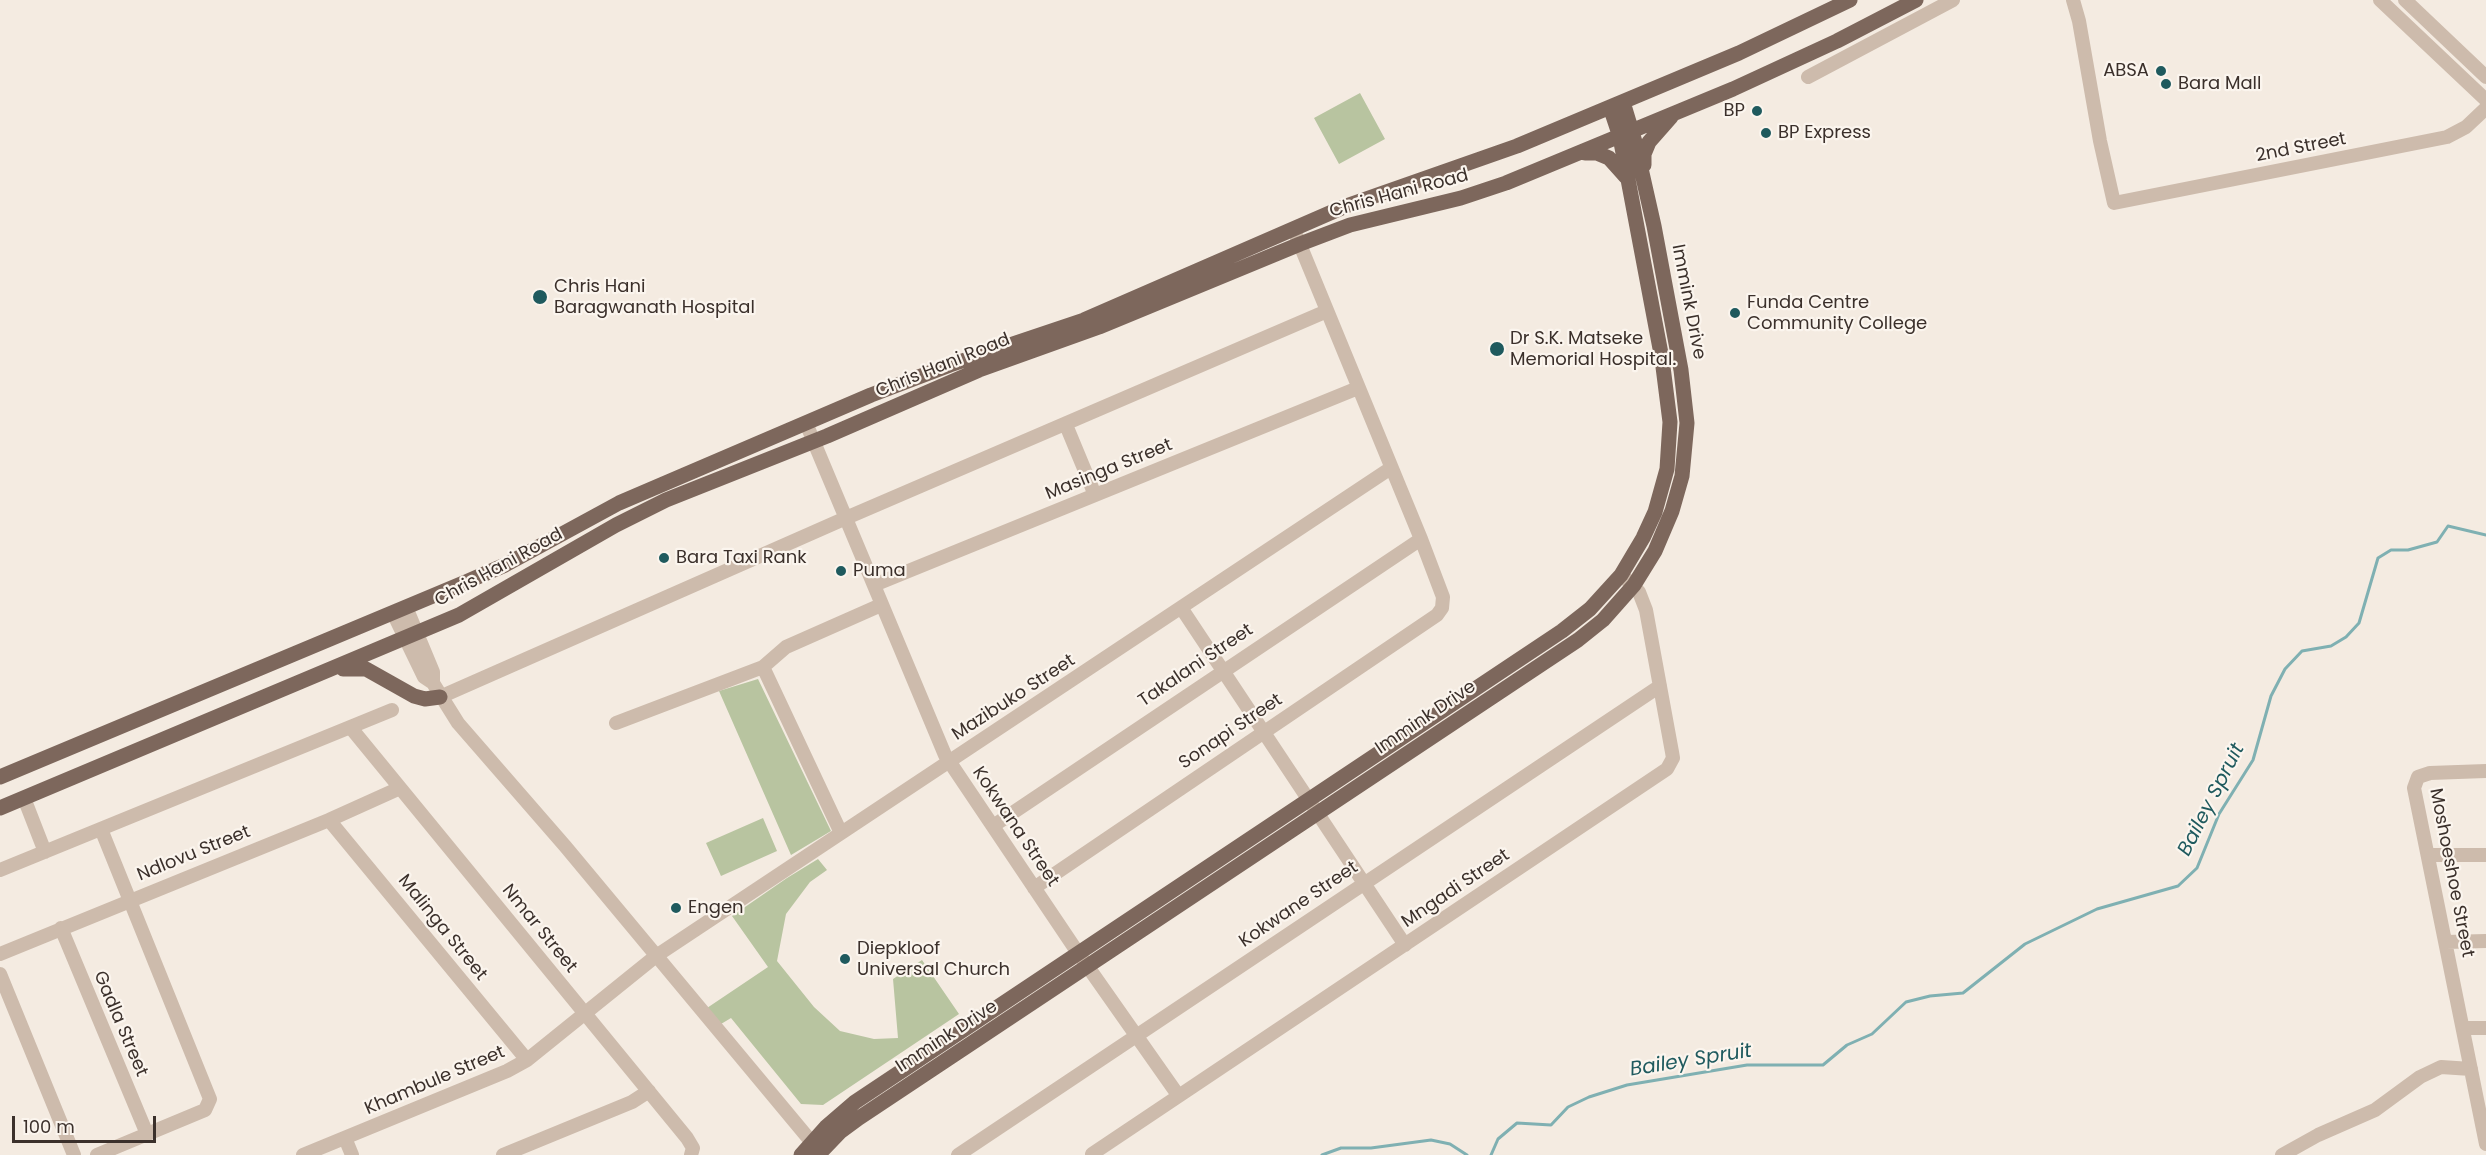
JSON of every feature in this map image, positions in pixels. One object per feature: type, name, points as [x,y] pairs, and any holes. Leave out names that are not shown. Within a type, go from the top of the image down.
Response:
[{"type":"main road","name":"Chris Hani Road","points":[[0,777],[505,565],[619,503],[806,423],[950,365],[1084,320],[1346,206],[1517,146],[1739,53],[1850,0]]},
{"type":"main road","name":"Chris Hani Road","points":[[0,808],[459,615],[650,508],[979,370],[1099,327],[1350,225],[1461,198],[1495,187],[1626,134],[1797,60],[1916,0]]},
{"type":"main road","points":[[1617,104],[1626,134]]},
{"type":"main road","points":[[1643,174],[1646,148],[1654,135],[1675,113]]},
{"type":"main road","name":"Immink Drive","points":[[812,1151],[855,1102],[1078,953],[1578,640],[1603,620],[1634,585],[1655,551],[1672,512],[1682,476],[1687,423],[1678,356],[1643,174],[1626,134]]},
{"type":"main road","name":"Immink Drive","points":[[812,1151],[858,1118],[1088,967],[1562,631],[1590,609],[1621,575],[1643,538],[1658,504],[1667,469],[1670,422],[1662,359],[1628,179],[1626,134]]},
{"type":"main road","points":[[1577,154],[1603,155],[1613,161],[1628,179]]},
{"type":"main road","points":[[736,453],[798,435],[806,435],[814,441]]},
{"type":"main road","points":[[331,670],[366,669],[414,696],[425,699],[437,690]]},
{"type":"street","points":[[1808,77],[1953,0]]},
{"type":"street","name":"2nd Street","points":[[2073,0],[2114,203],[2447,137],[2466,128],[2486,108]]},
{"type":"street","points":[[2380,0],[2486,100]]},
{"type":"street","points":[[2405,0],[2486,77]]},
{"type":"street","points":[[1294,227],[1421,539]]},
{"type":"street","points":[[437,690],[846,518],[1327,311]]},
{"type":"street","name":"Masinga Street","points":[[874,585],[1358,388]]},
{"type":"street","name":"Kokwana Street","points":[[806,423],[940,744],[1078,953],[1178,1095]]},
{"type":"street","points":[[1066,424],[1095,495]]},
{"type":"street","name":"Mazibuko Street","points":[[656,956],[1182,609],[1391,468]]},
{"type":"street","name":"Sonapi Street","points":[[1034,888],[1437,615],[1444,603],[1421,539]]},
{"type":"street","name":"Takalani Street","points":[[993,826],[1222,670],[1421,539]]},
{"type":"street","name":"Mngadi Street","points":[[1092,1154],[1667,769],[1673,758],[1644,603],[1634,585],[1621,575]]},
{"type":"street","points":[[616,723],[763,667],[786,647],[882,605]]},
{"type":"street","points":[[1182,609],[1406,945]]},
{"type":"street","points":[[399,610],[411,636],[433,672],[437,690],[458,723],[656,956],[812,1151]]},
{"type":"street","points":[[763,667],[841,833]]},
{"type":"street","name":"Kokwane Street","points":[[958,1155],[1660,686]]},
{"type":"street","points":[[0,870],[392,710]]},
{"type":"street","name":"Nmar Street","points":[[351,728],[692,1144],[691,1155]]},
{"type":"street","name":"Moshoeshoe Street","points":[[2486,771],[2424,774],[2418,777],[2414,785],[2471,1069],[2483,1114],[2486,1144]]},
{"type":"street","name":"Ndlovu Street","points":[[0,954],[130,899],[329,820],[400,788]]},
{"type":"street","points":[[24,798],[45,852]]},
{"type":"street","name":"Malinga Street","points":[[329,820],[527,1060]]},
{"type":"street","points":[[97,1155],[205,1110],[210,1099],[101,829]]},
{"type":"street","points":[[2428,855],[2486,855]]},
{"type":"street","name":"Gadla Street","points":[[61,928],[147,1134]]},
{"type":"street","points":[[2446,942],[2486,941]]},
{"type":"street","name":"Khambule Street","points":[[303,1155],[507,1071],[527,1060],[656,956]]},
{"type":"street","points":[[0,974],[74,1155]]},
{"type":"street","points":[[2463,1028],[2486,1028]]},
{"type":"street","points":[[2282,1155],[2308,1140],[2374,1110],[2413,1082],[2441,1067],[2471,1069]]},
{"type":"street","points":[[503,1155],[632,1102],[649,1091]]},
{"type":"street","points":[[345,1138],[352,1155]]},
{"type":"green space","points":[[1360,93],[1385,139],[1339,164],[1314,118]]},
{"type":"green space","points":[[758,679],[831,831],[791,855],[719,691]]},
{"type":"green space","points":[[763,818],[777,851],[721,876],[706,843]]},
{"type":"green space","points":[[818,859],[827,870],[810,882],[786,914],[777,961],[814,1007],[840,1031],[874,1039],[898,1038],[893,979],[922,960],[959,1014],[823,1105],[801,1104],[731,1018],[721,1024],[707,1008],[768,967],[732,916]]},
{"type":"waterway","name":"Bailey Spruit","points":[[1491,1155],[1498,1139],[1517,1123],[1551,1125],[1568,1107],[1589,1097],[1627,1085],[1747,1065],[1823,1065],[1847,1045],[1872,1034],[1906,1002],[1930,996],[1963,993],[2025,944],[2097,909],[2178,886],[2197,868],[2219,814],[2253,760],[2271,696],[2285,669],[2302,651],[2331,646],[2346,637],[2359,623],[2378,558],[2391,550],[2408,550],[2437,542],[2448,526],[2486,535]]},
{"type":"waterway","name":"Bailey Spruit","points":[[1322,1155],[1341,1148],[1371,1148],[1431,1140],[1450,1144],[1467,1155]]},
{"type":"place","name":"ABSA","points":[[2161,71]]},
{"type":"place","name":"Bara Mall","points":[[2166,84]]},
{"type":"place","name":"BP","points":[[1757,111]]},
{"type":"place","name":"BP Express","points":[[1766,133]]},
{"type":"place","name":"Chris Hani Baragwanath Hospital","points":[[540,297]]},
{"type":"place","name":"Funda Centre Community College","points":[[1735,313]]},
{"type":"place","name":"Dr S.K. Matseke Memorial Hospital.","points":[[1497,349]]},
{"type":"place","name":"Bara Taxi Rank","points":[[664,558]]},
{"type":"place","name":"Puma","points":[[841,571]]},
{"type":"place","name":"Engen","points":[[676,908]]},
{"type":"place","name":"Diepkloof Universal Church","points":[[845,959]]}]
